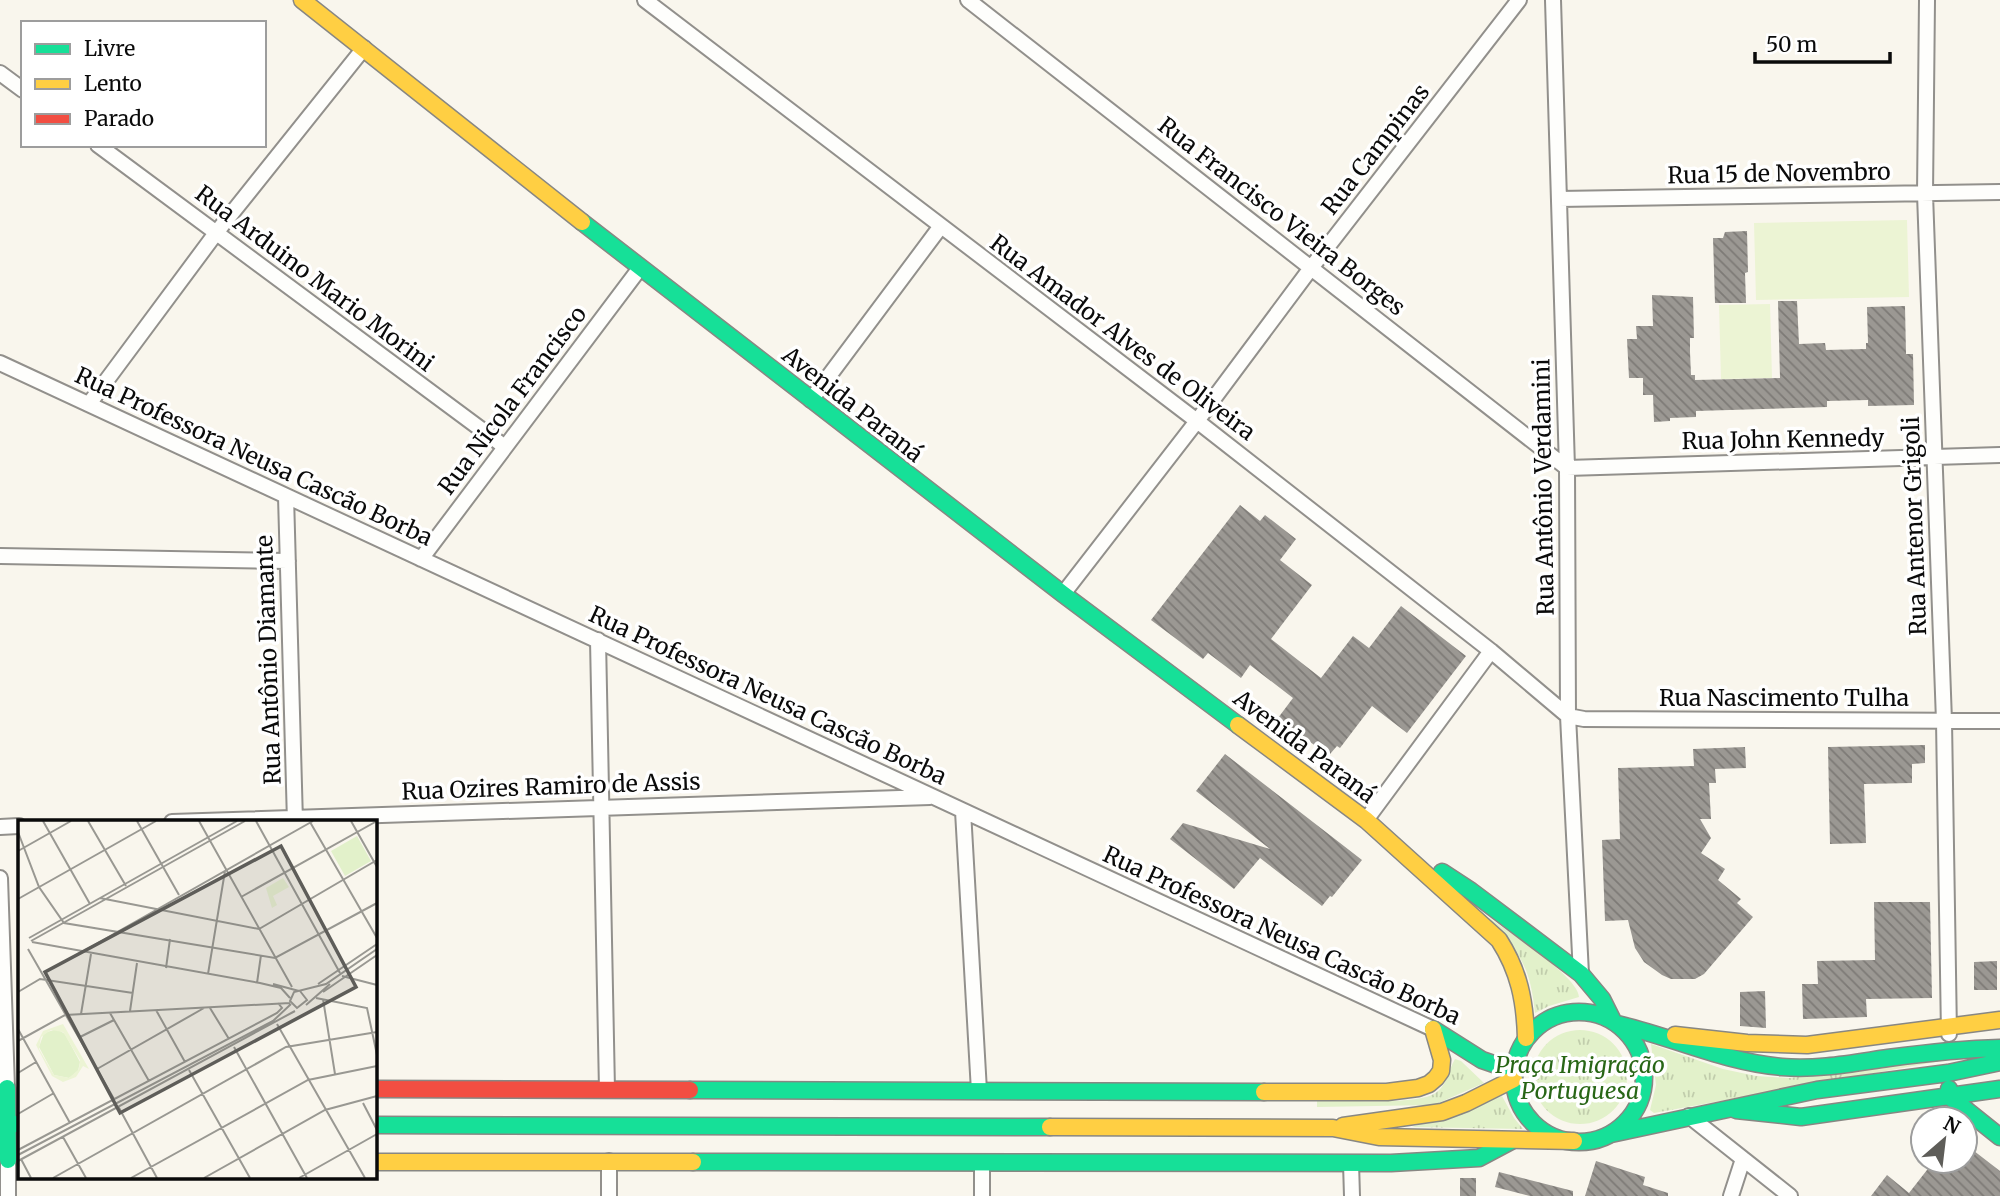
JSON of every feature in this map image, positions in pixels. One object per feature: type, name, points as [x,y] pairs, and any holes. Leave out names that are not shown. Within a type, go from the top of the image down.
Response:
[{"type":"street","name":"Avenida Paraná","points":[[302,0],[811,400],[1063,594],[1384,835],[1499,940],[1519,976],[1524,997],[1526,1038]]},
{"type":"street","name":"Rua Amador Alves de Oliveira","points":[[645,0],[1197,421],[1491,651],[1568,716]]},
{"type":"street","name":"Rua Francisco Vieira Borges","points":[[968,0],[1567,468]]},
{"type":"street","name":"Rua Campinas","points":[[1063,594],[1311,268],[1520,0]]},
{"type":"street","name":"Rua Antônio Verdamini","points":[[1553,0],[1567,468],[1568,716],[1581,974]]},
{"type":"street","name":"Rua Antenor Grigoli","points":[[1927,0],[1925,194],[1944,721],[1949,1050]]},
{"type":"street","points":[[89,404],[216,233],[364,48]]},
{"type":"street","points":[[0,73],[21,89]]},
{"type":"street","name":"Rua Arduino Mario Morini","points":[[101,147],[505,447]]},
{"type":"street","name":"Rua 15 de Novembro","points":[[1559,199],[2000,192]]},
{"type":"street","points":[[811,400],[940,226]]},
{"type":"street","name":"Rua Nicola Francisco","points":[[421,559],[640,268]]},
{"type":"street","name":"Rua Professora Neusa Cascão Borba","points":[[0,363],[1433,1029],[1461,1044],[1493,1067],[1514,1075]]},
{"type":"street","name":"Rua John Kennedy","points":[[1567,468],[2000,455]]},
{"type":"street","name":"Rua Antônio Diamante","points":[[286,496],[295,819]]},
{"type":"street","points":[[0,556],[288,561]]},
{"type":"street","points":[[598,640],[607,1090]]},
{"type":"street","points":[[1366,821],[1491,651]]},
{"type":"street","name":"Rua Nascimento Tulha","points":[[1568,716],[1584,719],[2000,721]]},
{"type":"street","name":"Rua Ozires Ramiro de Assis","points":[[234,820],[932,797]]},
{"type":"street","points":[[963,811],[979,1091]]},
{"type":"street","points":[[0,827],[18,826]]},
{"type":"street","name":"Avenida Paraná","points":[[1384,835],[1471,891],[1581,974],[1602,999],[1615,1023]]},
{"type":"street","points":[[0,878],[9,1088],[8,1196]]},
{"type":"street","points":[[1574,1141],[1555,1137],[1539,1128],[1526,1114],[1517,1097],[1514,1075],[1517,1055],[1526,1038],[1546,1020],[1573,1012],[1587,1012],[1718,1056],[1781,1067],[1817,1068],[1949,1050],[2000,1048]]},
{"type":"street","points":[[1651,1032],[1747,1043],[1807,1045],[2000,1020]]},
{"type":"street","points":[[1608,1135],[1633,1113],[1644,1082],[1638,1049],[1615,1023]]},
{"type":"street","points":[[376,1089],[1411,1091],[1425,1087],[1439,1075],[1443,1056],[1433,1029]]},
{"type":"street","points":[[1333,1128],[1379,1138],[1593,1140],[1689,1116],[1817,1090],[1948,1073],[2000,1062]]},
{"type":"street","points":[[1948,1073],[1950,1097],[2000,1137]]},
{"type":"street","points":[[376,1125],[1333,1128],[1448,1111],[1468,1104],[1514,1075]]},
{"type":"street","points":[[1724,1109],[1801,1117],[2000,1089]]},
{"type":"street","points":[[1689,1116],[1790,1196]]},
{"type":"street","points":[[376,1162],[1391,1163],[1479,1158],[1511,1141]]},
{"type":"street","points":[[1731,1196],[1742,1159]]},
{"type":"street","points":[[609,1161],[609,1196]]},
{"type":"street","points":[[982,1163],[982,1196]]},
{"type":"street","points":[[1351,1163],[1352,1196]]},
{"type":"green space","points":[[1907,220],[1909,297],[1756,300],[1754,223]]},
{"type":"green space","points":[[1770,304],[1772,378],[1721,379],[1719,305]]},
{"type":"green space","points":[[1488,917],[1555,966],[1576,988],[1579,997],[1535,1013],[1530,982],[1521,960]]},
{"type":"green space","name":"Praça Imigração Portuguesa","points":[[1580,1030],[1598,1033],[1613,1044],[1624,1059],[1627,1077],[1624,1095],[1613,1110],[1598,1121],[1580,1124],[1562,1121],[1547,1110],[1536,1095],[1533,1077],[1536,1059],[1547,1044],[1562,1033]]},
{"type":"green space","points":[[1651,1044],[1723,1069],[1756,1076],[1789,1078],[1963,1057],[1654,1113],[1650,1110],[1656,1085]]},
{"type":"green space","points":[[1455,1059],[1461,1061],[1484,1083],[1434,1105],[1317,1107],[1317,1100],[1398,1101],[1428,1096],[1443,1085]]},
{"type":"green space","points":[[1502,1096],[1523,1129],[1412,1127]]},
{"type":"building","points":[[1747,231],[1746,303],[1715,303],[1713,238],[1723,238],[1725,232]]},
{"type":"building","points":[[1652,295],[1693,297],[1694,338],[1690,338],[1690,352],[1691,375],[1695,375],[1695,380],[1780,378],[1778,301],[1797,301],[1799,344],[1825,343],[1826,350],[1866,349],[1867,307],[1905,306],[1906,354],[1913,354],[1914,405],[1868,406],[1868,400],[1827,401],[1827,407],[1696,411],[1696,417],[1654,422],[1653,395],[1643,395],[1643,378],[1629,378],[1627,339],[1637,339],[1636,326],[1653,326]]},
{"type":"building","points":[[1240,505],[1260,521],[1265,515],[1296,539],[1280,560],[1312,585],[1271,639],[1321,678],[1353,636],[1369,648],[1401,606],[1466,656],[1407,733],[1372,706],[1340,748],[1337,746],[1330,754],[1278,718],[1293,698],[1250,665],[1241,678],[1208,653],[1203,659],[1151,620]]},
{"type":"building","points":[[1925,745],[1925,763],[1912,764],[1912,783],[1864,784],[1866,843],[1830,844],[1828,747]]},
{"type":"building","points":[[1745,747],[1746,768],[1715,769],[1716,783],[1709,783],[1711,819],[1700,819],[1711,838],[1701,853],[1725,869],[1718,880],[1741,899],[1737,903],[1753,917],[1704,974],[1695,979],[1671,979],[1644,962],[1635,948],[1628,920],[1605,921],[1602,840],[1620,839],[1618,768],[1694,766],[1693,749]]},
{"type":"building","points":[[1225,754],[1362,860],[1322,906],[1260,858],[1234,889],[1170,839],[1183,823],[1270,849],[1196,791]]},
{"type":"building","points":[[1874,902],[1930,902],[1932,998],[1866,999],[1867,1017],[1803,1019],[1802,984],[1818,984],[1817,961],[1875,960]]},
{"type":"building","points":[[1997,961],[1997,990],[1974,990],[1974,962]]},
{"type":"building","points":[[1765,991],[1766,1028],[1740,1026],[1740,992]]},
{"type":"building","points":[[1979,1155],[2000,1171],[2000,1196],[1871,1196],[1887,1175],[1909,1193],[1923,1175],[1979,1175]]},
{"type":"building","points":[[1596,1161],[1645,1177],[1643,1185],[1668,1193],[1668,1196],[1585,1196]]},
{"type":"building","points":[[1499,1172],[1573,1191],[1573,1196],[1530,1196],[1495,1187]]},
{"type":"building","points":[[1460,1178],[1476,1178],[1476,1196],[1460,1196]]},
{"type":"traffic: fast","points":[[582,222],[1063,594],[1238,725]]},
{"type":"traffic: fast","points":[[1442,872],[1581,974],[1602,999],[1613,1021]]},
{"type":"traffic: fast","points":[[1579,1012],[1604,1017],[1625,1031],[1639,1052],[1644,1077],[1639,1102],[1625,1123],[1604,1137],[1579,1142],[1554,1137],[1533,1123],[1519,1102],[1514,1077],[1519,1052],[1533,1031],[1554,1017],[1579,1012]]},
{"type":"traffic: fast","points":[[1617,1024],[1719,1055],[1795,1068],[2000,1048]]},
{"type":"traffic: fast","points":[[1433,1029],[1482,1060],[1514,1071]]},
{"type":"traffic: fast","points":[[1611,1134],[1817,1090],[1948,1073],[2000,1062]]},
{"type":"traffic: fast","points":[[7,1088],[8,1160]]},
{"type":"traffic: fast","points":[[1949,1089],[1950,1097],[2000,1137]]},
{"type":"traffic: fast","points":[[1736,1110],[1801,1117],[2000,1089]]},
{"type":"traffic: fast","points":[[690,1090],[1264,1092]]},
{"type":"traffic: fast","points":[[0,1124],[18,1124]]},
{"type":"traffic: fast","points":[[376,1125],[1050,1127]]},
{"type":"traffic: fast","points":[[693,1162],[1391,1163],[1479,1158],[1511,1141]]},
{"type":"traffic: slow","points":[[302,0],[582,222]]},
{"type":"traffic: slow","points":[[1238,725],[1366,820],[1499,940],[1512,963],[1520,987],[1526,1038]]},
{"type":"traffic: slow","points":[[1675,1035],[1747,1043],[1807,1045],[2000,1020]]},
{"type":"traffic: slow","points":[[1264,1092],[1387,1092],[1429,1084],[1441,1071],[1442,1060],[1433,1029]]},
{"type":"traffic: slow","points":[[1343,1126],[1442,1112],[1514,1079]]},
{"type":"traffic: slow","points":[[1050,1127],[1333,1128],[1379,1137],[1574,1141]]},
{"type":"traffic: slow","points":[[376,1162],[693,1162]]},
{"type":"traffic: jam","points":[[376,1089],[690,1090]]}]
